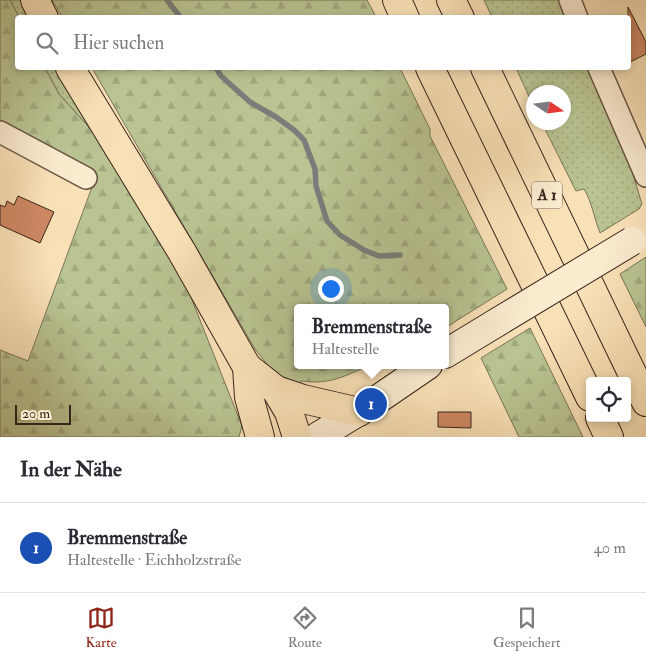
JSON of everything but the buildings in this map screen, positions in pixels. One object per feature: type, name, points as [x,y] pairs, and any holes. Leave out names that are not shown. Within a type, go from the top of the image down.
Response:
[{"type":"highway","points":[[35,0],[42,15]]},
{"type":"highway","points":[[397,0],[404,15]]},
{"type":"highway","points":[[451,0],[458,15]]},
{"type":"highway","points":[[71,70],[182,252],[247,367],[276,390],[303,399],[359,412]]},
{"type":"highway","points":[[431,70],[586,389]]},
{"type":"highway","name":"A 1","points":[[485,70],[646,402]]},
{"type":"highway","points":[[247,367],[249,397],[260,437]]},
{"type":"highway","points":[[276,390],[288,412],[297,437]]},
{"type":"highway","points":[[602,422],[609,437]]},
{"type":"main road","points":[[449,352],[639,236]]},
{"type":"main road","points":[[317,437],[359,412],[422,369]]},
{"type":"street","points":[[570,0],[577,15]]},
{"type":"street","points":[[600,70],[646,176]]},
{"type":"street","points":[[0,132],[86,178]]},
{"type":"green space","points":[[0,0],[10,0],[18,15],[15,15],[15,70],[46,70],[59,94],[105,145],[183,277],[242,426],[239,437],[0,437],[0,350],[28,361],[95,179],[0,129]]},
{"type":"green space","points":[[10,0],[27,0],[35,15],[18,15]]},
{"type":"green space","points":[[52,0],[367,0],[375,15],[61,15]]},
{"type":"green space","points":[[484,0],[561,0],[568,15],[491,15]]},
{"type":"green space","points":[[46,70],[62,70],[105,145],[59,94]]},
{"type":"green space","points":[[93,70],[401,70],[430,129],[430,136],[507,289],[449,325],[449,304],[294,304],[294,369],[361,369],[329,381],[301,381],[299,386],[274,373],[255,349]]},
{"type":"green space","points":[[517,70],[590,70],[625,148],[642,204],[639,209],[600,233],[587,194],[584,189],[576,191],[546,130],[571,130],[571,85],[526,85],[526,90]]},
{"type":"green space","points":[[646,257],[646,327],[620,274]]},
{"type":"green space","points":[[530,328],[583,437],[519,437],[481,358]]},
{"type":"waterway","points":[[167,0],[179,15]]},
{"type":"waterway","points":[[217,70],[221,76],[250,102],[276,117],[304,140],[315,169],[316,186],[327,221],[340,235],[364,250],[379,256],[400,255]]},
{"type":"place","name":"Bremmenstraße","points":[[371,404]]}]
